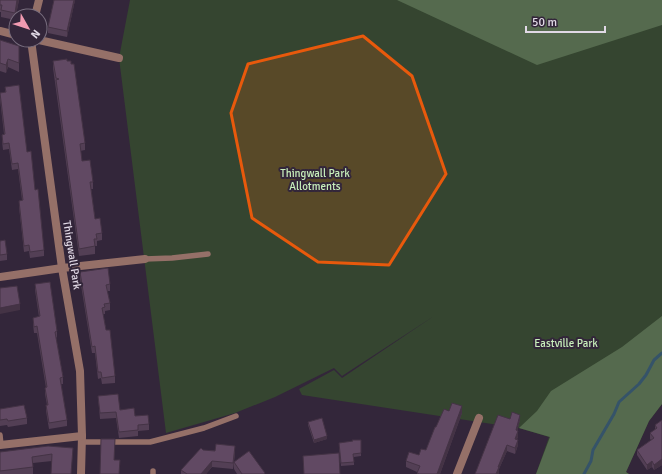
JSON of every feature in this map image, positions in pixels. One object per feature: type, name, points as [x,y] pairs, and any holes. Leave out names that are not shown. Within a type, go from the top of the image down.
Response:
[{"type":"street","points":[[48,42],[119,58]]},
{"type":"street","name":"Thingwall Park","points":[[32,48],[62,268],[80,370],[82,439],[81,474]]},
{"type":"street","points":[[0,277],[62,268],[145,259]]},
{"type":"street","points":[[457,474],[479,418]]},
{"type":"street","points":[[1,445],[82,439]]},
{"type":"lane","points":[[145,259],[208,254]]},
{"type":"lane","points":[[82,439],[150,442],[204,428],[236,416]]},
{"type":"lane","points":[[0,435],[1,445]]},
{"type":"highlighted area","points":[[363,36],[412,76],[446,174],[389,265],[318,262],[252,218],[231,113],[248,64]]},
{"type":"green space","name":"Thingwall Park Allotments","points":[[130,0],[662,0],[662,404],[649,421],[626,472],[629,474],[536,474],[549,437],[519,428],[302,395],[299,389],[334,370],[342,378],[434,316],[342,376],[334,368],[275,397],[235,413],[166,433],[119,58]]},
{"type":"green space","points":[[397,0],[662,0],[662,25],[537,65]]},
{"type":"green space","points":[[662,316],[662,404],[649,421],[626,472],[629,474],[536,474],[550,437],[519,428],[537,411],[551,391],[622,347]]},
{"type":"building","points":[[0,0],[17,0],[16,8],[8,8],[8,12],[1,10],[2,5],[0,5]]},
{"type":"building","points":[[54,0],[74,0],[67,31],[48,27]]},
{"type":"building","points":[[0,40],[8,43],[8,48],[19,48],[19,63],[8,59],[6,65],[0,63]]},
{"type":"building","points":[[67,59],[67,61],[71,61],[71,64],[74,64],[85,143],[80,144],[82,161],[90,160],[93,182],[90,182],[95,219],[100,218],[102,233],[96,234],[97,239],[94,239],[95,246],[79,249],[56,80],[59,79],[56,78],[53,61]]},
{"type":"building","points":[[19,85],[27,152],[31,151],[35,190],[38,189],[44,250],[30,252],[29,245],[24,246],[19,201],[23,200],[18,163],[12,164],[9,143],[3,144],[2,135],[5,134],[0,93],[6,92],[5,87]]},
{"type":"building","points":[[5,240],[7,254],[0,255],[0,241]]},
{"type":"building","points":[[108,268],[110,284],[106,285],[110,303],[104,304],[105,307],[102,308],[106,330],[110,330],[115,376],[102,378],[101,372],[98,372],[95,346],[92,347],[80,272]]},
{"type":"building","points":[[50,282],[57,331],[55,332],[63,377],[60,378],[67,420],[49,423],[45,388],[47,387],[37,326],[34,327],[33,318],[40,316],[35,284]]},
{"type":"building","points":[[17,286],[20,304],[0,308],[0,288]]},
{"type":"building","points":[[118,394],[120,410],[134,408],[135,416],[148,415],[149,424],[138,425],[138,430],[119,432],[116,412],[100,413],[98,396]]},
{"type":"building","points":[[452,403],[462,406],[437,474],[419,474],[417,473],[420,466],[406,461],[409,452],[419,455],[421,449],[426,450],[444,409],[449,411]]},
{"type":"building","points":[[24,405],[27,418],[8,421],[7,419],[0,420],[0,409]]},
{"type":"building","points":[[512,412],[520,415],[516,430],[518,431],[515,439],[518,440],[515,448],[507,445],[496,474],[475,474],[498,415],[510,419]]},
{"type":"building","points":[[322,418],[327,436],[314,440],[308,422]]},
{"type":"building","points":[[662,420],[662,459],[654,465],[652,461],[647,465],[637,450],[654,438],[650,433],[657,428],[655,425]]},
{"type":"building","points":[[101,439],[115,439],[114,460],[120,460],[119,474],[100,474]]},
{"type":"building","points":[[352,440],[361,440],[361,453],[353,454],[354,462],[341,463],[339,443],[353,441]]},
{"type":"building","points":[[216,444],[235,446],[233,463],[212,461],[201,474],[187,474],[181,470],[201,448],[203,450],[215,451]]},
{"type":"building","points":[[48,446],[73,448],[71,474],[51,474],[52,454],[32,457],[33,467],[0,471],[0,452]]},
{"type":"building","points":[[249,451],[265,473],[264,474],[242,474],[234,462]]},
{"type":"building","points":[[339,453],[340,474],[304,474],[303,456]]},
{"type":"waterway","points":[[584,474],[591,461],[593,450],[614,414],[619,402],[639,384],[654,360],[662,353]]},
{"type":"park label","name":"Eastville Park","points":[[566,343]]}]
